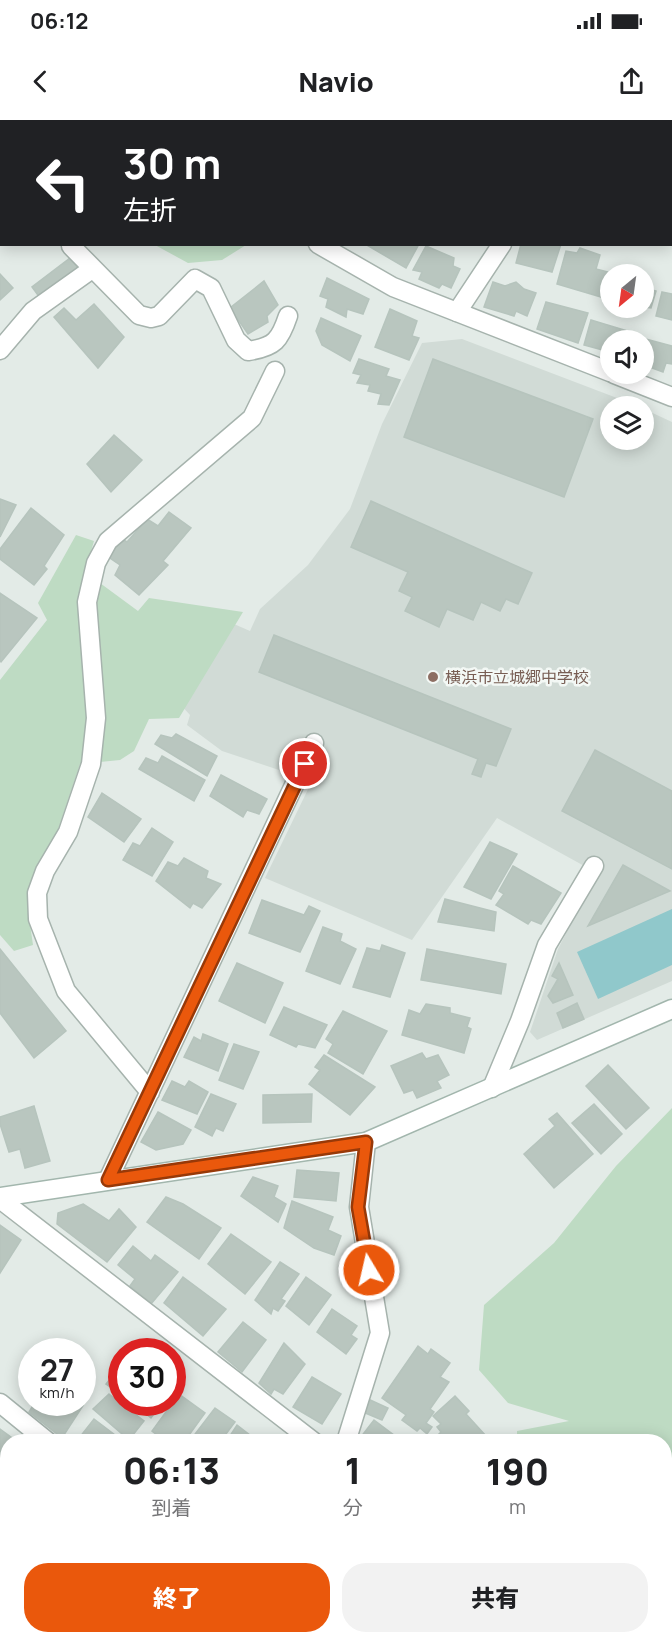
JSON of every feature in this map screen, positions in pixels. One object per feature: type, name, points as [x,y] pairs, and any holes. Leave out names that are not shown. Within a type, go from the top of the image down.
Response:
[{"type":"street","points":[[71,246],[139,315],[151,318],[159,316],[195,279],[211,288],[236,340],[248,351],[264,349],[277,342],[288,316]]},
{"type":"street","points":[[321,246],[393,287],[600,368]]},
{"type":"street","points":[[457,312],[501,246]]},
{"type":"street","points":[[0,350],[33,311],[92,268]]},
{"type":"street","points":[[150,1092],[66,991],[38,920],[37,893],[45,871],[68,832],[90,764],[96,718],[87,602],[96,563],[108,541],[252,418],[275,371]]},
{"type":"street","points":[[640,384],[672,397]]},
{"type":"street","points":[[108,1180],[314,743]]},
{"type":"street","points":[[492,1088],[520,1021],[547,945],[594,866]]},
{"type":"street","points":[[0,1198],[366,1142],[672,1009]]},
{"type":"street","points":[[348,1434],[380,1333],[358,1207],[366,1142]]},
{"type":"street","points":[[0,1198],[304,1434]]},
{"type":"street","points":[[0,1403],[38,1434]]},
{"type":"shaded area","name":"横浜市立城郷中学校","points":[[462,339],[612,396],[600,396],[600,450],[654,450],[654,414],[672,422],[672,981],[537,1040],[530,1032],[558,949],[597,873],[497,818],[412,940],[265,878],[312,781],[222,751],[187,725],[190,715],[179,703],[234,624],[250,631],[260,609],[308,565],[350,509],[382,424],[422,343]]},
{"type":"green space","points":[[157,246],[244,246],[222,260],[188,263]]},
{"type":"green space","points":[[76,535],[94,541],[85,572],[138,611],[149,598],[243,612],[179,718],[149,719],[134,751],[120,760],[80,764],[29,917],[33,945],[14,951],[0,935],[0,680],[47,620],[38,603]]},
{"type":"green space","points":[[672,1108],[672,1434],[517,1434],[517,1431],[569,1421],[508,1403],[479,1370],[484,1305],[554,1243],[616,1166]]},
{"type":"water","points":[[672,909],[672,965],[598,999],[577,952]]},
{"type":"building","points":[[368,246],[418,246],[406,268]]},
{"type":"building","points":[[426,246],[454,258],[453,266],[460,269],[451,288],[442,284],[439,288],[419,279],[422,272],[413,270]]},
{"type":"building","points":[[520,246],[560,246],[552,272],[516,263]]},
{"type":"building","points":[[580,248],[600,255],[596,269],[600,270],[600,297],[557,284],[566,251],[577,253]]},
{"type":"building","points":[[70,258],[80,270],[40,298],[32,287]]},
{"type":"building","points":[[0,274],[13,288],[0,300]]},
{"type":"building","points":[[327,278],[369,299],[363,314],[347,309],[346,317],[326,307],[328,299],[320,296]]},
{"type":"building","points":[[264,281],[278,305],[267,316],[268,322],[248,334],[230,308]]},
{"type":"building","points":[[493,282],[505,286],[516,282],[524,289],[536,293],[527,316],[516,311],[514,316],[484,307]]},
{"type":"building","points":[[662,292],[672,294],[672,320],[656,316]]},
{"type":"building","points":[[546,302],[588,313],[578,343],[537,329]]},
{"type":"building","points":[[94,304],[124,337],[98,368],[54,317],[64,308],[76,320]]},
{"type":"building","points":[[390,309],[417,321],[412,336],[419,338],[409,360],[375,347]]},
{"type":"building","points":[[321,318],[361,336],[350,361],[322,345],[316,331]]},
{"type":"building","points":[[591,320],[624,330],[600,330],[600,349],[584,345]]},
{"type":"building","points":[[654,341],[672,346],[672,364],[666,363],[663,372],[654,369]]},
{"type":"building","points":[[359,359],[389,369],[386,376],[400,380],[389,405],[378,404],[381,394],[368,391],[370,385],[357,383],[361,375],[353,373]]},
{"type":"building","points":[[433,359],[593,419],[564,497],[404,437]]},
{"type":"building","points":[[114,435],[142,460],[111,492],[87,464]]},
{"type":"building","points":[[0,499],[16,505],[0,537]]},
{"type":"building","points":[[371,501],[532,573],[518,604],[506,599],[500,611],[481,602],[473,620],[447,609],[439,627],[405,611],[412,597],[399,591],[408,572],[351,547]]},
{"type":"building","points":[[31,508],[64,535],[44,566],[47,569],[34,585],[0,559],[0,549]]},
{"type":"building","points":[[169,512],[191,528],[163,561],[168,565],[139,595],[115,575],[120,565],[107,556],[122,539],[127,542],[147,519],[158,526]]},
{"type":"building","points":[[0,593],[37,618],[1,662],[0,661]]},
{"type":"building","points":[[274,635],[511,729],[496,766],[486,763],[481,777],[472,774],[478,759],[259,672]]},
{"type":"building","points":[[176,734],[217,756],[207,776],[155,744],[161,735],[172,738]]},
{"type":"building","points":[[595,750],[672,791],[672,869],[562,811]]},
{"type":"building","points":[[162,756],[205,780],[194,801],[139,769],[146,758],[158,763]]},
{"type":"building","points":[[221,775],[267,799],[259,814],[247,810],[243,817],[210,796]]},
{"type":"building","points":[[102,793],[141,819],[124,842],[88,817]]},
{"type":"building","points":[[152,828],[173,842],[152,876],[123,860],[133,843],[140,846]]},
{"type":"building","points":[[490,842],[517,854],[491,899],[464,887]]},
{"type":"building","points":[[184,858],[208,871],[206,878],[221,884],[202,908],[193,903],[190,908],[156,881],[168,862],[178,866]]},
{"type":"building","points":[[623,865],[670,891],[588,926]]},
{"type":"building","points":[[513,866],[561,893],[541,924],[531,920],[528,924],[496,905],[504,894],[499,891]]},
{"type":"building","points":[[445,899],[496,912],[494,931],[438,922]]},
{"type":"building","points":[[262,900],[304,915],[309,906],[320,911],[300,952],[249,933]]},
{"type":"building","points":[[323,927],[342,934],[340,941],[356,949],[340,984],[306,971]]},
{"type":"building","points":[[382,945],[405,953],[390,997],[353,987],[367,948],[380,951]]},
{"type":"building","points":[[0,949],[66,1031],[34,1058],[0,1013]]},
{"type":"building","points":[[427,949],[506,964],[501,994],[421,980]]},
{"type":"building","points":[[237,963],[283,983],[265,1023],[219,1001]]},
{"type":"building","points":[[559,963],[573,995],[553,1003],[548,996],[558,979],[552,976]]},
{"type":"building","points":[[577,1003],[584,1019],[563,1028],[557,1013]]},
{"type":"building","points":[[426,1004],[450,1008],[450,1013],[470,1018],[467,1027],[471,1029],[464,1053],[402,1035],[409,1010],[420,1014]]},
{"type":"building","points":[[284,1007],[327,1025],[315,1048],[298,1044],[296,1047],[270,1035]]},
{"type":"building","points":[[343,1011],[387,1031],[363,1074],[328,1053],[333,1044],[326,1039]]},
{"type":"building","points":[[203,1034],[228,1044],[218,1071],[184,1057],[194,1037],[201,1041]]},
{"type":"building","points":[[234,1044],[259,1052],[243,1089],[219,1080]]},
{"type":"building","points":[[422,1053],[426,1059],[438,1055],[449,1075],[437,1081],[441,1088],[417,1098],[413,1090],[404,1093],[391,1066]]},
{"type":"building","points":[[324,1055],[375,1087],[350,1115],[309,1084],[320,1070],[315,1067]]},
{"type":"building","points":[[608,1065],[649,1108],[626,1129],[586,1086]]},
{"type":"building","points":[[172,1081],[185,1087],[189,1081],[208,1092],[197,1114],[162,1100]]},
{"type":"building","points":[[211,1094],[236,1104],[223,1131],[216,1128],[212,1136],[195,1127]]},
{"type":"building","points":[[312,1094],[311,1122],[263,1123],[263,1095]]},
{"type":"building","points":[[594,1104],[622,1134],[601,1154],[572,1123]]},
{"type":"building","points":[[34,1106],[50,1161],[25,1168],[20,1149],[9,1152],[0,1117]]},
{"type":"building","points":[[158,1112],[191,1130],[183,1144],[156,1150],[141,1142]]},
{"type":"building","points":[[557,1113],[593,1154],[554,1188],[524,1154],[555,1126],[549,1119]]},
{"type":"building","points":[[297,1170],[339,1173],[336,1201],[294,1197]]},
{"type":"building","points":[[253,1177],[278,1186],[274,1197],[286,1204],[278,1222],[241,1196]]},
{"type":"building","points":[[166,1197],[183,1204],[221,1228],[199,1259],[147,1222]]},
{"type":"building","points":[[292,1201],[333,1217],[328,1230],[341,1236],[334,1255],[314,1248],[284,1228]]},
{"type":"building","points":[[83,1204],[109,1221],[119,1209],[136,1227],[107,1262],[57,1224],[58,1213]]},
{"type":"building","points":[[0,1225],[21,1240],[0,1273]]},
{"type":"building","points":[[231,1234],[271,1262],[245,1294],[208,1264]]},
{"type":"building","points":[[133,1246],[151,1261],[155,1255],[178,1272],[151,1304],[130,1286],[135,1279],[118,1265]]},
{"type":"building","points":[[280,1262],[299,1274],[281,1299],[285,1301],[278,1311],[273,1308],[271,1314],[255,1300]]},
{"type":"building","points":[[183,1277],[226,1309],[203,1336],[164,1303]]},
{"type":"building","points":[[306,1277],[331,1295],[309,1325],[286,1306]]},
{"type":"building","points":[[332,1309],[357,1326],[351,1335],[357,1339],[346,1354],[317,1332]]},
{"type":"building","points":[[243,1322],[266,1340],[242,1372],[218,1352]]},
{"type":"building","points":[[284,1343],[305,1364],[283,1394],[274,1389],[271,1394],[259,1383]]},
{"type":"building","points":[[418,1346],[428,1354],[431,1349],[450,1363],[440,1377],[449,1382],[430,1409],[434,1412],[426,1423],[432,1427],[427,1434],[420,1428],[417,1431],[402,1420],[406,1415],[382,1398]]},
{"type":"building","points":[[312,1377],[341,1394],[322,1424],[293,1407]]},
{"type":"building","points":[[108,1395],[108,1416],[138,1416],[144,1421],[134,1434],[122,1434],[96,1412],[96,1406]]},
{"type":"building","points":[[455,1396],[469,1411],[466,1414],[484,1434],[439,1434],[441,1432],[437,1427],[441,1424],[433,1416]]},
{"type":"building","points":[[186,1399],[205,1413],[190,1434],[156,1434],[152,1431],[163,1416],[186,1416]]},
{"type":"building","points":[[368,1399],[388,1408],[382,1420],[363,1412]]},
{"type":"building","points":[[215,1408],[235,1422],[226,1434],[195,1434]]},
{"type":"building","points":[[34,1416],[76,1416],[65,1434],[57,1434]]},
{"type":"building","points":[[94,1419],[114,1434],[82,1434]]},
{"type":"building","points":[[374,1420],[393,1434],[363,1434]]},
{"type":"building","points":[[237,1425],[249,1434],[231,1434]]},
{"type":"place","name":"横浜市立城郷中学校","points":[[433,677]]},
{"type":"route","points":[[305,764],[108,1180],[366,1142],[358,1207],[369,1270]]}]
